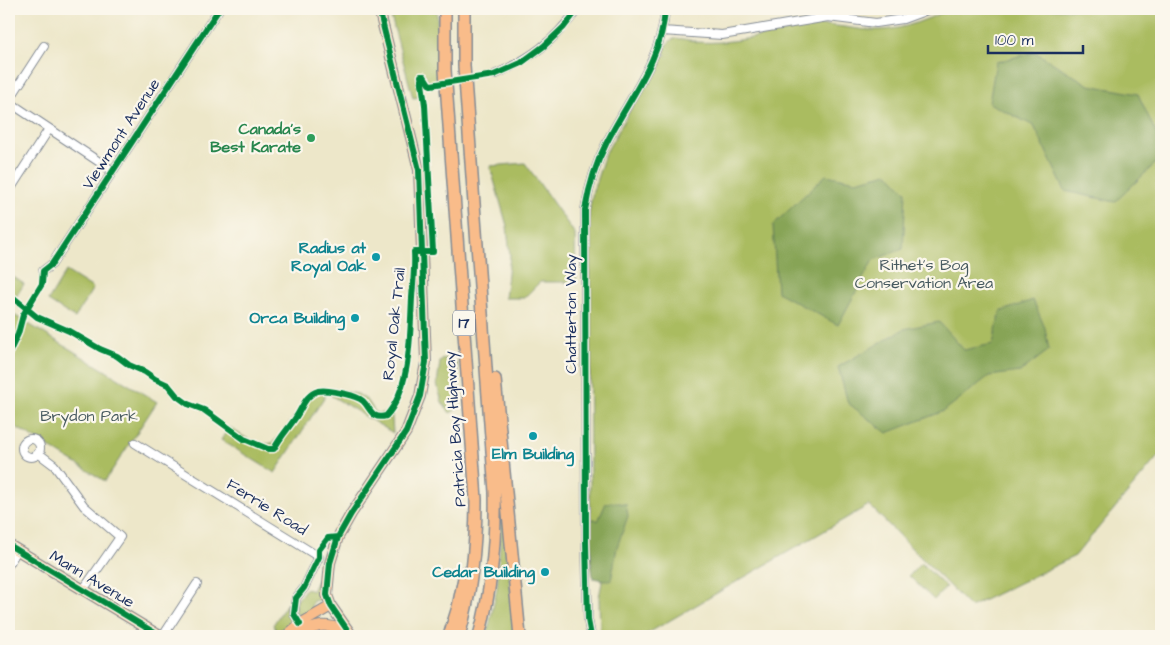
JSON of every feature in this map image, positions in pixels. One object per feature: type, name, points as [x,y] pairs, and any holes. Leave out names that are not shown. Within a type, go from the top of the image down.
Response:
[{"type":"highway","name":"Patricia Bay Highway","points":[[445,9],[446,70],[475,470],[475,547],[468,601],[459,636]]},
{"type":"highway","name":"17","points":[[464,9],[464,66],[492,439],[496,519],[492,573],[479,636]]},
{"type":"highway","points":[[475,214],[481,231],[520,636]]},
{"type":"highway","points":[[449,636],[460,600],[466,566],[470,533],[471,491],[475,470]]},
{"type":"main road","points":[[350,634],[331,606],[327,595],[330,564],[338,537],[351,514],[406,432],[420,396],[426,362],[419,170],[379,9]]},
{"type":"main road","name":"Mann Avenue","points":[[13,547],[162,636]]},
{"type":"main road","points":[[285,636],[300,624],[331,606]]},
{"type":"main road","points":[[292,636],[316,626],[324,625],[350,634]]},
{"type":"street","name":"Viewmont Avenue","points":[[43,271],[52,264],[219,9]]},
{"type":"street","points":[[494,75],[521,63],[544,46],[564,27],[578,9]]},
{"type":"street","name":"Chatterton Way","points":[[590,636],[586,532],[585,210],[591,180],[598,161],[659,43],[665,9]]},
{"type":"street","points":[[662,31],[722,35],[828,17],[865,22],[882,22],[916,15],[930,9]]},
{"type":"street","points":[[44,46],[9,101],[112,171]]},
{"type":"street","points":[[9,191],[49,129]]},
{"type":"street","name":"Ferrie Road","points":[[135,443],[319,556],[304,588],[296,598],[294,614],[300,624]]},
{"type":"street","points":[[38,453],[54,465],[84,506],[120,537],[84,590]]},
{"type":"street","points":[[9,564],[13,547]]},
{"type":"street","points":[[162,636],[197,584]]},
{"type":"green space","points":[[389,9],[437,9],[439,82],[429,82],[424,74],[418,74],[419,97],[413,98]]},
{"type":"green space","name":"Rithet's Bog Conservation Area","points":[[952,9],[1161,9],[1161,453],[1075,556],[970,607],[869,505],[643,636],[600,636],[599,597],[608,553],[594,519],[590,520],[589,212],[593,191],[605,154],[662,55],[665,56],[666,54],[663,52],[666,46],[672,40],[726,42],[822,25],[870,30],[898,28]]},
{"type":"green space","points":[[1035,52],[1089,85],[1138,94],[1161,144],[1161,158],[1115,202],[1065,191],[1034,126],[989,103],[996,62]]},
{"type":"green space","points":[[525,163],[575,234],[576,282],[540,282],[524,298],[505,298],[510,256],[507,226],[490,166]]},
{"type":"green space","points":[[888,173],[906,192],[903,249],[873,260],[838,325],[777,292],[773,225],[826,175],[856,181]]},
{"type":"green space","points":[[66,271],[93,288],[75,318],[48,301]]},
{"type":"green space","points":[[9,274],[24,284],[9,308]]},
{"type":"green space","points":[[1033,300],[1045,328],[1049,350],[1020,372],[989,376],[944,411],[887,433],[848,403],[838,367],[904,329],[939,322],[964,350],[993,344],[1000,312]]},
{"type":"green space","name":"Brydon Park","points":[[9,312],[157,402],[105,481],[9,423]]},
{"type":"green space","points":[[450,358],[457,363],[458,375],[455,380],[460,390],[461,400],[460,407],[450,413],[442,402],[437,384],[440,362],[443,359]]},
{"type":"green space","points":[[324,388],[358,394],[368,401],[375,412],[379,414],[386,412],[391,404],[393,433],[327,393],[275,473],[221,440],[229,427],[255,442],[272,443],[287,427],[308,395]]},
{"type":"green space","points":[[606,503],[626,504],[628,516],[617,547],[611,581],[593,578],[590,520],[595,519],[598,521]]},
{"type":"green space","points":[[502,517],[504,518],[515,636],[487,636],[497,588]]},
{"type":"green space","points":[[921,563],[946,587],[934,600],[909,576]]},
{"type":"green space","points":[[317,580],[318,600],[313,601],[311,607],[314,610],[302,618],[296,614],[296,602],[306,588],[312,591]]},
{"type":"green space","points":[[287,603],[287,611],[292,624],[285,631],[277,631],[273,625]]},
{"type":"cycle path","points":[[9,353],[18,334],[23,315],[42,284],[43,271],[52,264],[219,9]]},
{"type":"cycle path","points":[[348,631],[331,606],[327,595],[330,563],[338,537],[351,514],[406,432],[420,396],[426,362],[419,170],[379,9]]},
{"type":"cycle path","name":"Royal Oak Trail","points":[[9,294],[37,317],[69,331],[168,385],[177,396],[188,404],[204,410],[244,439],[268,449],[274,449],[307,398],[318,391],[324,390],[356,397],[363,401],[375,415],[386,416],[394,405],[400,391],[408,360],[414,252],[433,252],[425,105],[421,76],[424,76],[431,85],[494,75],[521,63],[544,46],[564,27],[578,9]]},
{"type":"cycle path","points":[[591,636],[588,620],[586,542],[585,210],[588,193],[602,152],[643,79],[658,45],[665,9]]},
{"type":"cycle path","points":[[300,624],[294,614],[296,598],[304,588],[319,557],[319,550],[328,538],[338,537]]},
{"type":"cycle path","points":[[9,545],[160,636]]},
{"type":"place","name":"Canada's Best Karate","points":[[311,138]]},
{"type":"place","name":"Radius at Royal Oak","points":[[376,257]]},
{"type":"place","name":"Orca Building","points":[[355,318]]},
{"type":"place","name":"Elm Building","points":[[533,436]]},
{"type":"place","name":"Cedar Building","points":[[545,572]]}]
